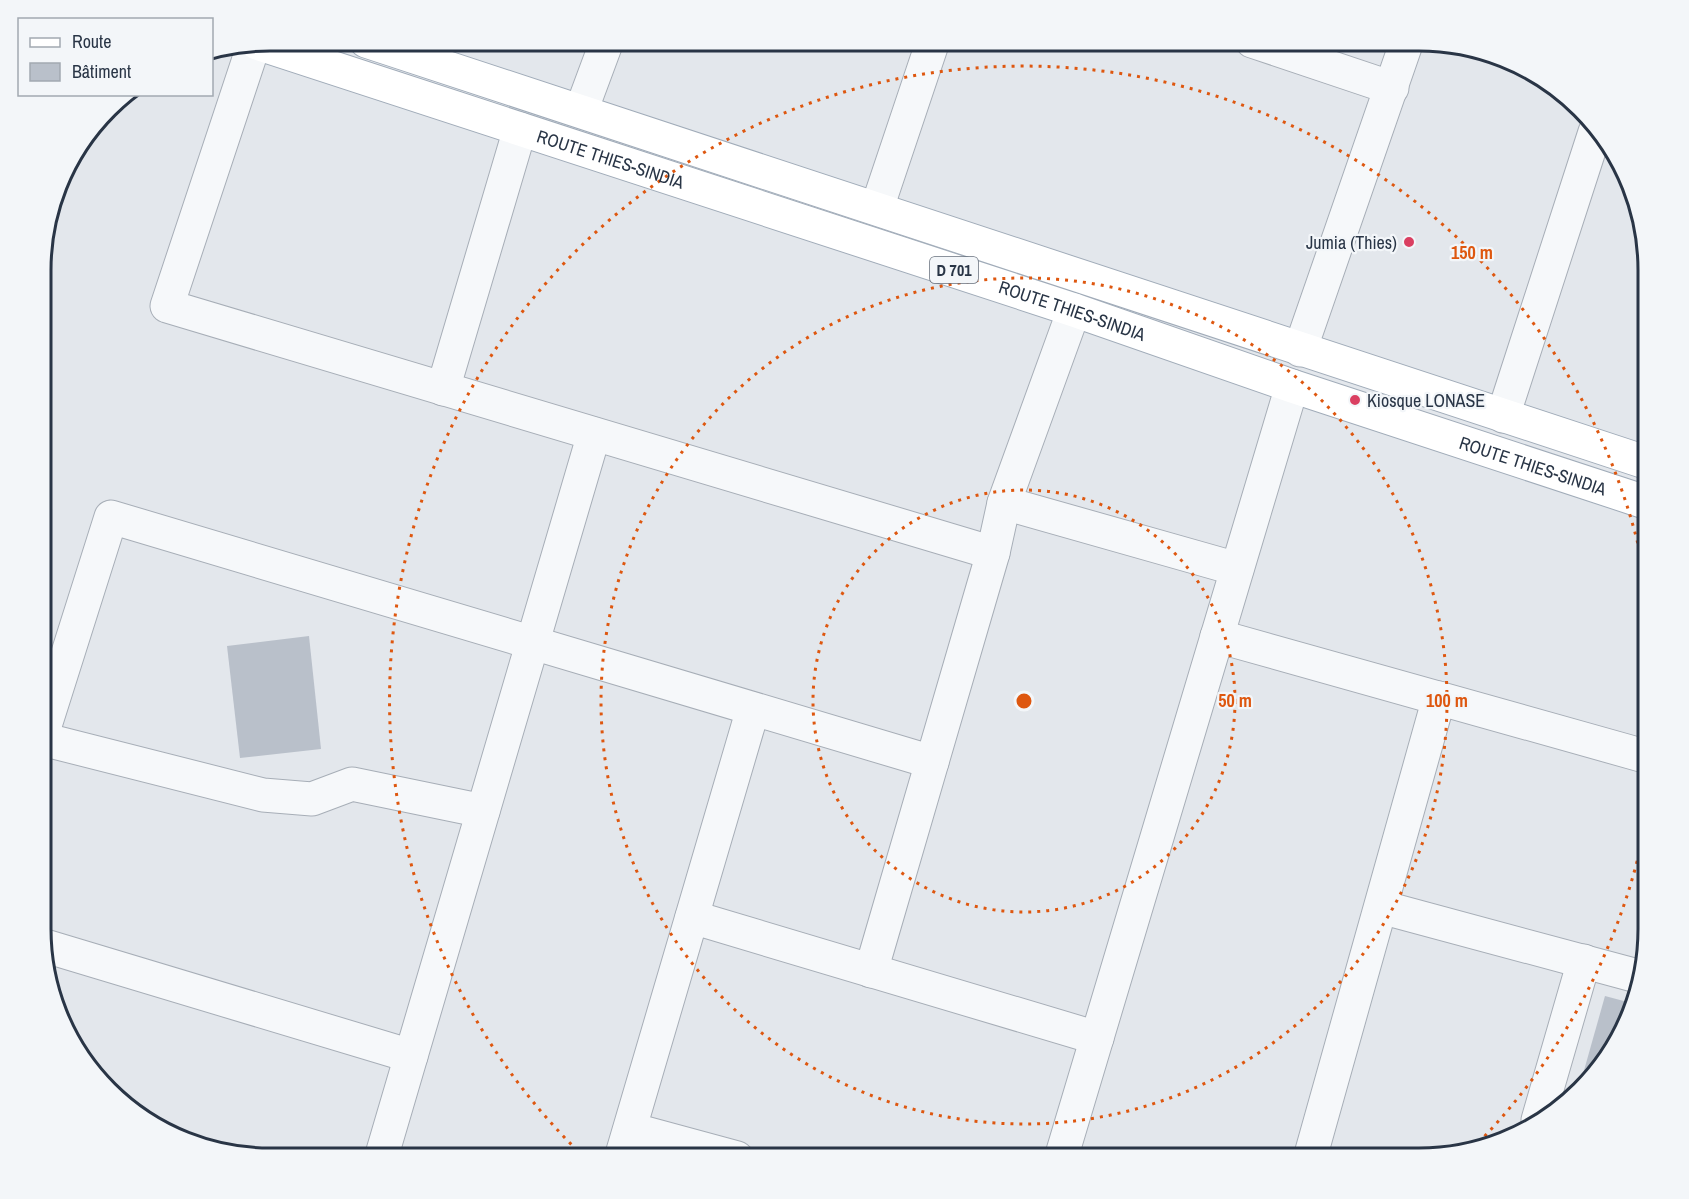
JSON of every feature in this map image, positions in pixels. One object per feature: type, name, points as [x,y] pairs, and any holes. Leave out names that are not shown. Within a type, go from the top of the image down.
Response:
[{"type":"main road","name":"ROUTE THIES-SINDIA","points":[[280,51],[1074,310],[1292,386],[1638,500]]},
{"type":"main road","name":"ROUTE THIES-SINDIA","points":[[414,51],[581,111],[1638,460]]},
{"type":"street","points":[[581,111],[603,51]]},
{"type":"street","points":[[877,208],[930,51]]},
{"type":"street","points":[[1282,51],[1392,88]]},
{"type":"street","points":[[1300,350],[1404,51]]},
{"type":"street","points":[[252,52],[167,306],[993,553]]},
{"type":"street","points":[[443,388],[520,129]]},
{"type":"street","points":[[1503,416],[1593,137]]},
{"type":"street","points":[[871,971],[993,553],[1004,503],[1074,310]]},
{"type":"street","points":[[1064,1148],[1292,386]]},
{"type":"street","points":[[384,1148],[594,434]]},
{"type":"street","points":[[1004,503],[1237,569]]},
{"type":"street","points":[[51,708],[111,517],[932,762]]},
{"type":"street","points":[[1217,636],[1638,754]]},
{"type":"street","points":[[1313,1148],[1439,698]]},
{"type":"street","points":[[662,1148],[625,1143],[753,709]]},
{"type":"street","points":[[51,739],[263,795],[312,799],[352,784],[483,811]]},
{"type":"street","points":[[1381,907],[1633,975]]},
{"type":"street","points":[[692,917],[1096,1038]]},
{"type":"street","points":[[52,948],[411,1056]]},
{"type":"street","points":[[1541,1111],[1584,961]]},
{"type":"building","points":[[309,636],[321,749],[240,758],[227,646]]},
{"type":"building","points":[[1605,996],[1625,1001],[1609,1038],[1583,1074]]},
{"type":"place","name":"Jumia (Thies)","points":[[1409,242]]},
{"type":"place","name":"Kiosque LONASE","points":[[1355,400]]}]
